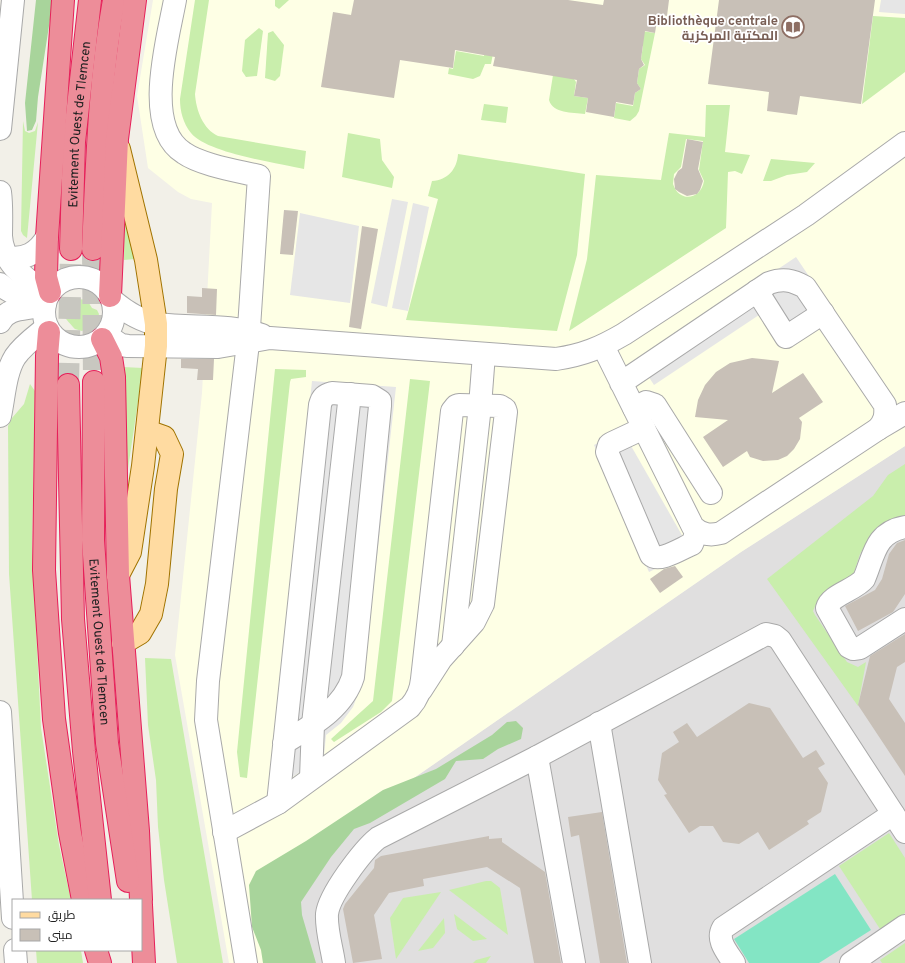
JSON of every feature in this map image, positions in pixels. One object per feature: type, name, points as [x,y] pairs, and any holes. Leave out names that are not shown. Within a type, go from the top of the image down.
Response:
[{"type":"highway","points":[[47,298],[47,237],[63,0]]},
{"type":"highway","name":"Evitement Ouest de Tlemcen","points":[[71,249],[74,142],[90,0]]},
{"type":"highway","name":"Evitement Ouest de Tlemcen","points":[[93,248],[98,139],[107,39],[114,0]]},
{"type":"highway","points":[[112,298],[117,139],[136,0]]},
{"type":"highway","points":[[48,329],[44,570],[54,719],[70,834],[83,899]]},
{"type":"highway","points":[[104,337],[111,357],[114,377],[118,575],[138,831],[141,899]]},
{"type":"highway","name":"Evitement Ouest de Tlemcen","points":[[94,382],[93,540],[107,743],[130,899]]},
{"type":"highway","name":"Evitement Ouest de Tlemcen","points":[[68,385],[73,619],[84,751],[100,899]]},
{"type":"highway","points":[[142,924],[144,963]]},
{"type":"highway","points":[[96,951],[100,963]]},
{"type":"highway","points":[[106,951],[108,963]]},
{"type":"highway","points":[[138,951],[140,963]]},
{"type":"main road","points":[[117,139],[146,260],[156,324],[156,346],[147,430],[130,552],[118,575]]},
{"type":"main road","points":[[123,643],[140,633],[151,614],[157,584],[166,489],[172,454],[164,437],[147,430]]},
{"type":"street","points":[[0,129],[13,0]]},
{"type":"street","points":[[174,0],[162,72],[161,93],[161,110],[168,135],[175,146],[184,154],[224,168],[259,176],[248,337],[208,681],[206,720],[246,963]]},
{"type":"street","points":[[0,322],[7,312],[33,308],[47,298],[64,280],[82,277],[98,282],[112,298],[133,315],[156,324],[248,337],[556,358],[580,355],[603,346],[806,215],[905,143]]},
{"type":"street","points":[[0,192],[2,237],[7,258],[21,275],[47,298]]},
{"type":"street","points":[[7,258],[23,258],[30,255],[43,244],[47,237]]},
{"type":"street","points":[[621,383],[651,363],[761,297],[769,283],[781,279],[793,280],[805,286],[823,313],[895,407],[886,414],[884,422],[878,429]]},
{"type":"street","points":[[0,284],[13,294],[23,298],[47,298]]},
{"type":"street","points":[[761,297],[786,337],[823,313]]},
{"type":"street","points":[[47,298],[44,312],[48,329],[63,343],[74,347],[86,346],[104,337],[114,319],[112,298]]},
{"type":"street","points":[[0,416],[10,368],[14,358],[21,350],[48,329]]},
{"type":"street","points":[[104,337],[121,345],[218,347],[248,337]]},
{"type":"street","points":[[603,346],[692,527],[705,535],[713,535],[721,532],[878,429],[905,413]]},
{"type":"street","points":[[224,832],[278,803],[410,707],[441,659],[453,646],[480,406],[484,354]]},
{"type":"street","points":[[278,803],[284,743],[321,399],[326,395],[350,394],[372,396],[380,402],[380,406],[353,677],[344,698],[313,724],[284,743]]},
{"type":"street","points":[[311,778],[313,724],[350,394]]},
{"type":"street","points":[[634,408],[646,402],[655,405],[711,493]]},
{"type":"street","points":[[421,690],[452,411],[459,405],[480,406]]},
{"type":"street","points":[[644,428],[612,443],[609,445],[607,452],[650,555],[653,558],[659,558],[692,544],[697,531]]},
{"type":"street","points":[[905,527],[886,534],[877,545],[861,584],[832,600],[828,604],[827,608],[849,647],[853,649],[860,648],[905,619]]},
{"type":"street","points":[[334,963],[327,914],[330,903],[359,856],[378,838],[537,757],[766,634],[775,636],[780,640],[905,832]]},
{"type":"street","points":[[0,712],[12,902]]},
{"type":"street","points":[[599,724],[640,963]]},
{"type":"street","points":[[537,757],[574,963]]},
{"type":"street","points":[[734,963],[720,940],[720,934],[723,928],[893,814]]},
{"type":"street","points":[[851,963],[905,926]]},
{"type":"street","points":[[15,951],[16,963]]},
{"type":"shaded area","points":[[153,0],[905,0],[905,446],[741,552],[259,885],[272,963],[229,963],[175,655],[202,393],[212,203],[191,199],[178,192],[148,168],[137,96]]},
{"type":"shaded area","points":[[881,0],[905,0],[905,14],[879,12]]},
{"type":"shaded area","points":[[392,199],[408,202],[387,307],[371,303]]},
{"type":"shaded area","points":[[413,203],[429,207],[408,311],[392,308]]},
{"type":"shaded area","points":[[300,213],[359,226],[350,303],[290,295]]},
{"type":"shaded area","points":[[796,257],[835,315],[786,348],[762,313],[654,385],[639,362]]},
{"type":"shaded area","points":[[312,381],[396,387],[363,681],[353,707],[341,723],[326,735],[324,756],[270,792]]},
{"type":"shaded area","points":[[622,430],[691,551],[649,572],[594,445]]},
{"type":"shaded area","points":[[905,446],[905,963],[272,963],[259,885],[741,552]]},
{"type":"green space","points":[[36,0],[53,0],[38,97],[36,121],[32,130],[27,131],[25,103]]},
{"type":"green space","points":[[195,0],[209,0],[195,94],[197,106],[204,124],[218,136],[306,151],[304,169],[227,152],[199,140],[188,129],[182,117],[180,99]]},
{"type":"green space","points":[[275,0],[289,0],[279,9],[275,6]]},
{"type":"green space","points":[[491,8],[499,22],[491,64],[485,64],[480,76],[473,79],[448,74],[449,68],[453,69],[456,51],[484,56]]},
{"type":"green space","points":[[873,16],[905,18],[905,72],[862,104]]},
{"type":"green space","points":[[562,19],[572,76],[576,82],[574,96],[588,98],[585,114],[564,112],[554,108],[549,100]]},
{"type":"green space","points":[[259,28],[263,31],[257,76],[246,77],[242,71],[245,40]]},
{"type":"green space","points":[[628,29],[655,33],[639,111],[630,121],[614,118],[616,103],[633,106],[635,93],[641,89],[637,83],[639,69],[645,65],[641,59],[643,46],[626,43]]},
{"type":"green space","points":[[273,31],[284,45],[280,76],[275,81],[265,78],[268,33]]},
{"type":"green space","points":[[484,104],[508,107],[506,123],[481,120]]},
{"type":"green space","points":[[706,105],[730,105],[725,152],[750,155],[742,174],[735,171],[728,172],[726,228],[569,331],[587,259],[596,175],[661,180],[669,133],[705,137]],"holes":[[[686,139],[703,141],[699,170],[704,181],[699,192],[690,197],[685,196],[676,190],[673,184],[674,174],[681,167]]]},
{"type":"green space","points":[[23,121],[25,131],[29,133],[35,131],[38,122],[27,238],[21,231]]},
{"type":"green space","points":[[348,133],[380,139],[382,160],[394,177],[392,188],[342,177]]},
{"type":"green space","points":[[458,154],[585,174],[577,255],[557,331],[406,320],[438,199],[428,196],[432,181],[443,178],[451,173],[456,164]]},
{"type":"green space","points":[[771,159],[815,163],[807,172],[787,175],[771,181],[763,181]]},
{"type":"green space","points":[[124,211],[135,259],[124,260]]},
{"type":"green space","points":[[78,299],[87,300],[92,308],[97,310],[99,314],[98,318],[92,321],[89,327],[82,331],[75,329],[64,316],[66,312],[71,309],[72,304]]},
{"type":"green space","points":[[123,367],[143,368],[125,489]]},
{"type":"green space","points":[[275,369],[306,370],[306,377],[291,379],[290,382],[247,778],[240,777],[237,752]]},
{"type":"green space","points":[[410,379],[430,381],[392,701],[381,712],[334,742],[331,739],[373,701]]},
{"type":"green space","points":[[30,384],[35,391],[32,547],[41,728],[59,845],[71,899],[32,899],[9,574],[8,426],[12,418],[24,404]]},
{"type":"green space","points":[[905,464],[905,515],[884,524],[873,533],[860,554],[853,576],[816,604],[813,611],[847,662],[858,667],[866,662],[858,706],[767,579],[873,496],[888,475]]},
{"type":"green space","points":[[145,658],[171,659],[223,963],[177,963],[164,880],[158,827],[156,780],[148,725]]},
{"type":"green space","points":[[516,721],[523,728],[521,739],[498,749],[483,759],[456,761],[445,779],[370,823],[354,829],[331,857],[301,902],[302,915],[316,963],[263,963],[261,950],[252,927],[249,885],[256,871],[306,841],[383,790],[436,769],[492,735],[507,722]]},
{"type":"green space","points":[[889,833],[905,858],[905,913],[880,929],[839,866]]},
{"type":"green space","points":[[835,874],[871,930],[819,963],[749,963],[734,939]]},
{"type":"green space","points":[[491,881],[500,888],[508,935],[449,890]]},
{"type":"green space","points":[[441,892],[396,959],[390,918],[403,898]]},
{"type":"green space","points":[[454,914],[487,939],[473,941],[457,929]]},
{"type":"green space","points":[[444,918],[445,933],[433,948],[418,951]]},
{"type":"green space","points":[[905,943],[905,963],[882,963],[880,960]]},
{"type":"green space","points":[[36,951],[81,951],[83,963],[37,963]]},
{"type":"green space","points":[[491,956],[486,963],[473,963],[476,960]]},
{"type":"building","points":[[354,0],[568,0],[603,5],[604,0],[669,0],[667,16],[658,14],[655,33],[645,31],[641,59],[644,65],[639,69],[637,83],[641,89],[635,93],[633,105],[616,102],[614,117],[586,112],[588,98],[574,96],[577,80],[493,66],[495,57],[455,50],[453,68],[400,60],[394,98],[321,87],[333,12],[351,15]]},
{"type":"building","points":[[719,0],[875,0],[861,104],[800,96],[797,115],[767,111],[769,92],[708,84]]},
{"type":"building","points":[[687,139],[703,142],[698,169],[703,181],[697,194],[687,196],[675,189],[674,179],[678,171],[682,168]]},
{"type":"building","points":[[284,210],[298,211],[293,255],[280,254]]},
{"type":"building","points":[[362,226],[378,229],[361,329],[349,327]]},
{"type":"building","points":[[202,288],[217,289],[216,315],[187,313],[187,296],[202,297]]},
{"type":"building","points":[[752,358],[779,361],[772,393],[803,373],[823,402],[799,418],[802,422],[800,439],[794,449],[787,456],[778,460],[763,461],[750,457],[747,451],[723,467],[703,437],[728,420],[695,417],[698,400],[705,385],[716,372],[730,363]]},
{"type":"building","points":[[181,359],[214,359],[213,380],[197,380],[198,369],[181,368]]},
{"type":"building","points":[[905,540],[905,594],[893,612],[858,631],[845,606],[875,590],[882,579],[889,554],[897,543]]},
{"type":"building","points":[[675,566],[683,577],[660,593],[650,579],[664,569]]},
{"type":"building","points":[[905,634],[905,662],[897,667],[889,699],[905,723],[905,776],[858,705],[870,656]]},
{"type":"building","points":[[749,703],[770,708],[803,758],[816,750],[825,764],[818,768],[828,783],[821,812],[807,821],[809,824],[769,850],[758,832],[739,844],[723,842],[713,826],[700,826],[689,833],[664,795],[667,794],[658,780],[662,753],[679,742],[673,732],[687,723],[697,737]]},
{"type":"building","points":[[602,812],[627,963],[600,963],[579,835],[571,837],[568,817]]},
{"type":"building","points":[[489,836],[489,839],[502,838],[502,842],[545,872],[561,963],[534,963],[520,888],[487,867],[423,879],[424,886],[389,893],[374,915],[382,959],[353,963],[343,909],[345,904],[374,868],[375,860],[381,856]]},
{"type":"tunnel","points":[[68,385],[71,249]]},
{"type":"tunnel","points":[[93,249],[94,382]]},
{"type":"place","name":"Bibliothèque centrale المكتبة المركزية","points":[[793,27]]}]
